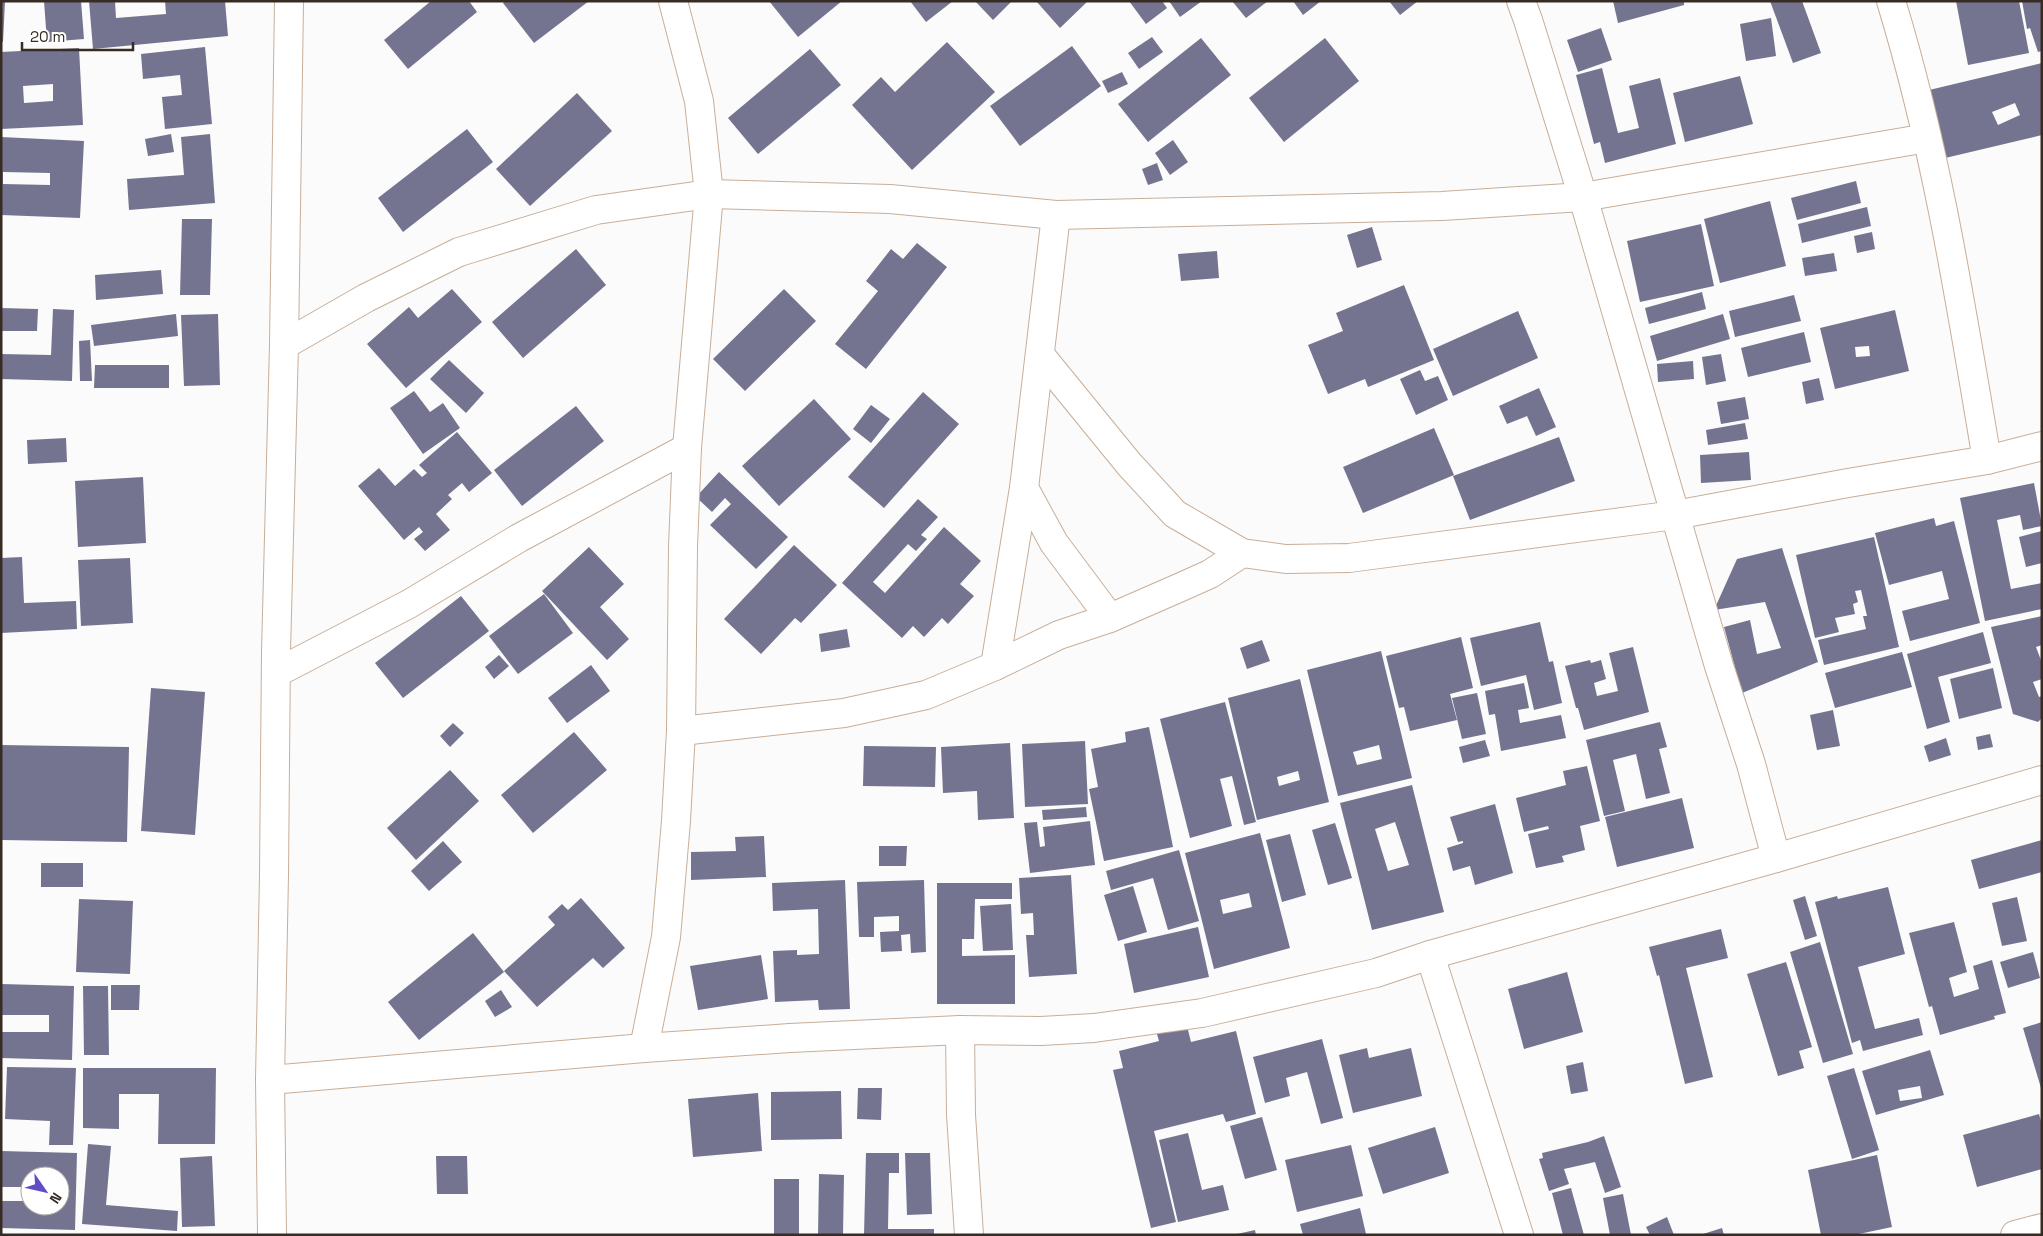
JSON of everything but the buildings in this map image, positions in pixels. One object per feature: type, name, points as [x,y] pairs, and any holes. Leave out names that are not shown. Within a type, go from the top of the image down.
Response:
[{"type":"street","points":[[272,1235],[270,1080],[289,1]]},
{"type":"street","points":[[644,1048],[666,937],[676,821],[681,732],[683,546],[687,448],[709,194],[699,101],[673,1]]},
{"type":"street","points":[[1521,1],[1583,197],[1719,666],[1751,764],[1776,858]]},
{"type":"street","points":[[1892,1],[1927,138],[1952,253],[1987,460]]},
{"type":"street","points":[[284,345],[366,298],[458,252],[596,210],[709,194],[890,199],[1056,215],[1432,206],[1583,197],[1927,138]]},
{"type":"street","points":[[995,666],[1024,488],[1041,356],[1046,289],[1056,215]]},
{"type":"street","points":[[1041,356],[1129,464],[1175,514],[1242,553],[1286,559],[1349,558],[1675,515],[1987,460],[2042,446]]},
{"type":"street","points":[[276,673],[409,604],[518,538],[687,448]]},
{"type":"street","points":[[1024,488],[1054,543],[1110,618]]},
{"type":"street","points":[[681,732],[844,713],[926,695],[995,666],[1059,635],[1110,618],[1210,574],[1242,553]]},
{"type":"street","points":[[270,1080],[644,1048],[960,1030],[1041,1031],[1094,1028],[1202,1013],[1376,973],[1430,955],[1776,858],[2042,780]]},
{"type":"street","points":[[1430,955],[1519,1235]]},
{"type":"street","points":[[960,1030],[960,1115],[968,1235]]},
{"type":"street","points":[[2015,1235],[2042,1228]]}]
